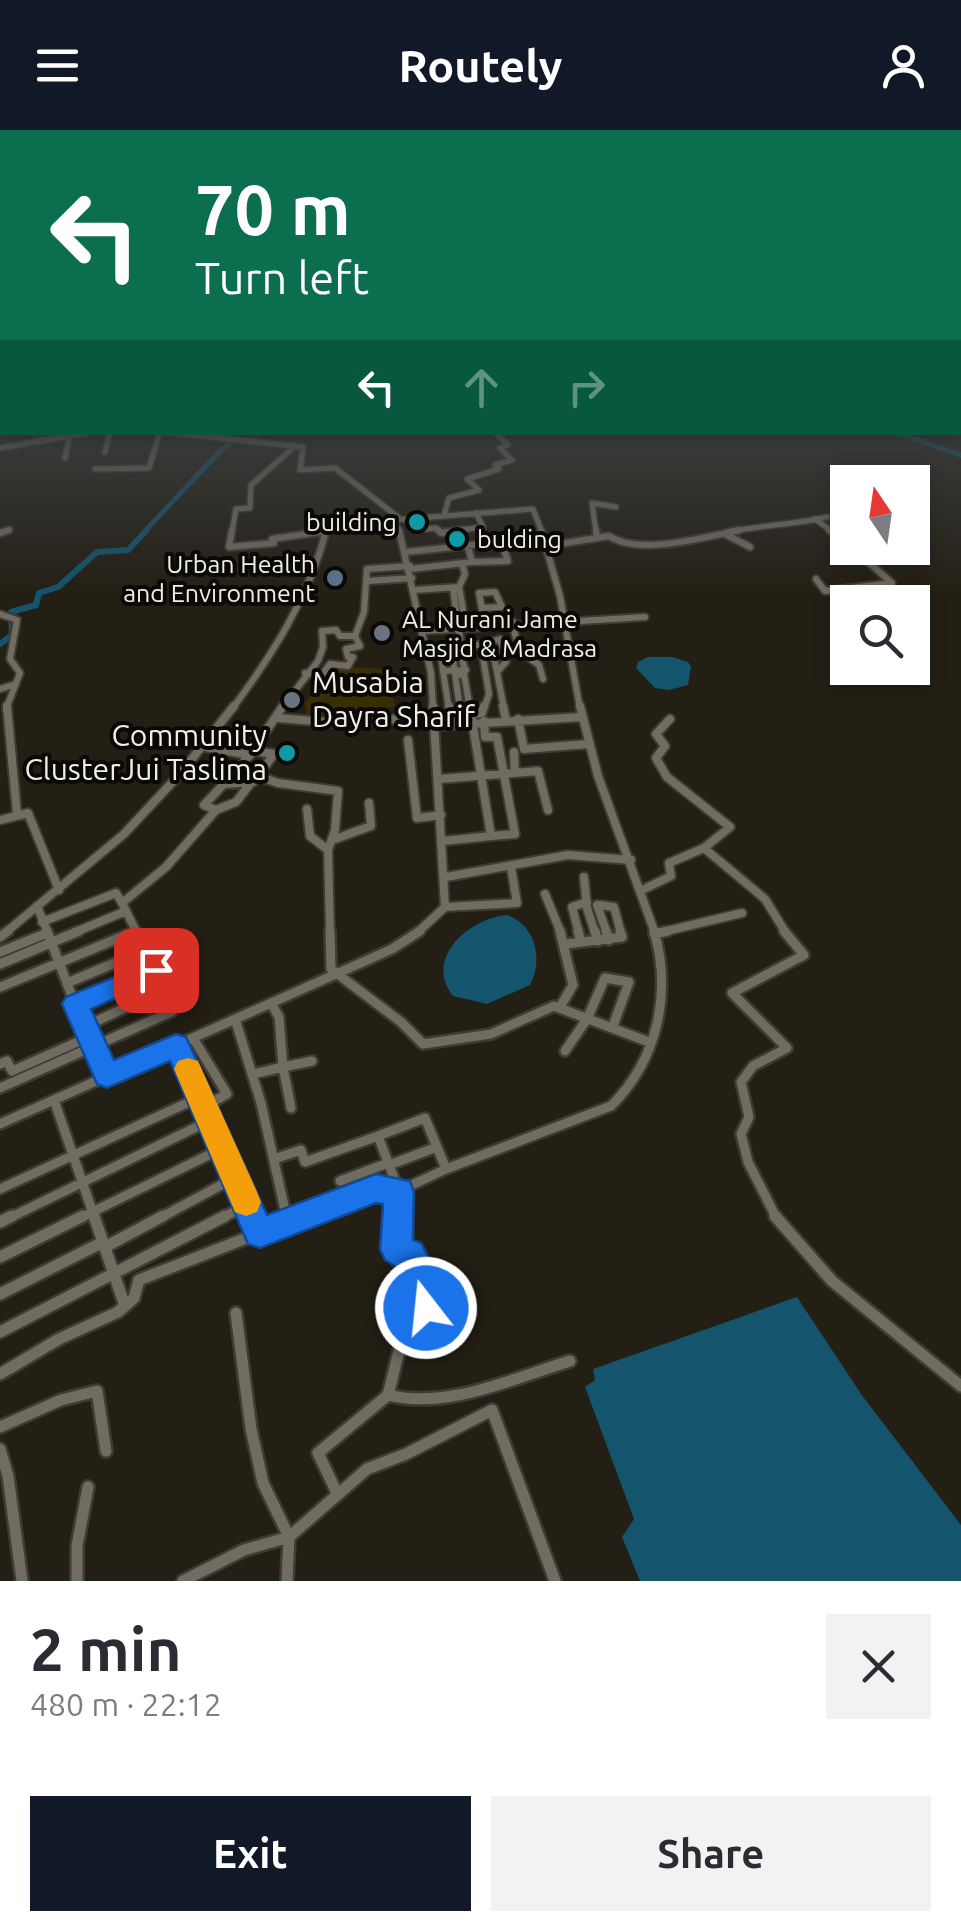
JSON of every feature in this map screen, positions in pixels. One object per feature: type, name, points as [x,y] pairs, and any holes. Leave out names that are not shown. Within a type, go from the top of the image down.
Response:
[{"type":"street","points":[[95,469],[149,468],[151,461]]},
{"type":"street","points":[[0,1374],[125,1306],[134,1298],[140,1280],[376,1188],[399,1192],[446,1169],[611,1106],[620,1098],[660,1022],[664,998],[654,934],[588,744],[567,622],[533,510],[394,520],[272,539],[274,542],[248,547],[229,547],[231,520],[236,510],[250,508],[251,486],[279,461]]},
{"type":"street","points":[[302,461],[300,470],[336,468],[382,500],[398,517],[394,520]]},
{"type":"street","points":[[444,516],[449,498],[479,490],[467,478],[499,470],[495,465],[511,461]]},
{"type":"street","points":[[597,538],[592,503],[616,507]]},
{"type":"street","points":[[423,518],[426,528],[436,528],[439,533],[483,527],[476,513]]},
{"type":"street","points":[[547,546],[613,536],[623,545],[727,534],[768,524],[777,528],[827,517]]},
{"type":"street","points":[[394,520],[411,571],[435,715],[445,907]]},
{"type":"street","points":[[815,520],[830,531]]},
{"type":"street","points":[[0,533],[9,530]]},
{"type":"street","points":[[464,530],[472,562]]},
{"type":"street","points":[[0,936],[126,832],[200,746],[272,652],[299,608],[318,566],[326,532]]},
{"type":"street","points":[[727,534],[750,547]]},
{"type":"street","points":[[368,581],[428,567],[508,560],[500,542],[406,552]]},
{"type":"street","points":[[462,564],[465,574],[456,588],[457,645],[491,836]]},
{"type":"street","points":[[816,579],[825,591],[892,583],[872,565]]},
{"type":"street","points":[[428,567],[432,589]]},
{"type":"street","points":[[305,673],[321,675],[328,665],[348,666],[353,657],[348,657],[346,649],[360,646],[355,636],[364,612],[367,569],[411,571]]},
{"type":"street","points":[[414,590],[456,588]]},
{"type":"street","points":[[456,588],[471,645]]},
{"type":"street","points":[[482,608],[485,625]]},
{"type":"street","points":[[0,614],[17,620],[10,659],[20,673],[5,711],[17,814]]},
{"type":"street","points":[[422,631],[514,622],[645,618]]},
{"type":"street","points":[[514,622],[514,635],[522,644],[524,656],[538,664],[543,678]]},
{"type":"street","points":[[237,770],[278,718],[305,673],[318,661],[324,647],[322,631],[336,630],[340,636],[355,636]]},
{"type":"street","points":[[426,647],[481,645],[500,639],[506,662],[496,672]]},
{"type":"street","points":[[436,726],[482,713],[489,694],[481,645]]},
{"type":"street","points":[[440,646],[452,724]]},
{"type":"street","points":[[493,652],[506,720]]},
{"type":"street","points":[[443,672],[485,672]]},
{"type":"street","points":[[460,673],[468,720]]},
{"type":"street","points":[[0,689],[16,684]]},
{"type":"street","points":[[278,718],[349,724],[435,715]]},
{"type":"street","points":[[468,720],[582,717]]},
{"type":"street","points":[[640,891],[672,876],[669,863],[704,848],[730,827],[667,778],[656,758],[666,746],[656,734],[670,719]]},
{"type":"street","points":[[518,720],[524,750],[588,744]]},
{"type":"street","points":[[443,841],[514,834],[497,737],[485,737],[484,722]]},
{"type":"street","points":[[408,740],[416,818],[441,816]]},
{"type":"street","points":[[200,746],[274,754],[258,776],[278,784],[338,791],[333,812],[335,840]]},
{"type":"street","points":[[514,752],[515,774]]},
{"type":"street","points":[[440,779],[538,769],[548,810]]},
{"type":"street","points":[[0,964],[49,938],[124,907],[216,810],[236,802],[261,777]]},
{"type":"street","points":[[216,810],[204,805],[224,784],[250,784]]},
{"type":"street","points":[[370,803],[370,826],[335,840],[328,850],[330,969],[401,1022],[423,1044],[443,1044],[511,1028],[535,1020],[552,1006],[649,1042]]},
{"type":"street","points":[[307,809],[310,836],[328,850]]},
{"type":"street","points":[[0,820],[28,813],[35,840],[43,847],[52,878],[60,890]]},
{"type":"street","points":[[704,848],[765,899],[776,921],[804,955],[732,993],[786,1048],[753,1066],[740,1082],[749,1117],[740,1134],[751,1179],[774,1215],[834,1281],[959,1381]]},
{"type":"street","points":[[446,877],[568,855],[631,860]]},
{"type":"street","points":[[0,1124],[392,949],[426,926],[445,907],[517,903],[510,868]]},
{"type":"street","points":[[584,877],[598,941]]},
{"type":"street","points":[[42,922],[116,893],[156,970],[76,1004]]},
{"type":"street","points":[[545,894],[566,944],[573,986],[560,1008]]},
{"type":"street","points":[[554,917],[572,907],[612,904],[622,937],[566,944]]},
{"type":"street","points":[[37,906],[107,1076]]},
{"type":"street","points":[[572,907],[580,942]]},
{"type":"street","points":[[654,934],[742,913]]},
{"type":"street","points":[[0,987],[136,930]]},
{"type":"street","points":[[0,952],[49,938]]},
{"type":"street","points":[[67,982],[146,950]]},
{"type":"street","points":[[565,1051],[587,1019],[605,978],[630,977],[613,1026]]},
{"type":"street","points":[[0,1088],[164,990]]},
{"type":"street","points":[[271,1003],[278,1017],[291,1108]]},
{"type":"street","points":[[0,1064],[7,1062],[12,1071],[90,1036],[173,1011]]},
{"type":"street","points":[[236,1019],[254,1074],[288,1222]]},
{"type":"street","points":[[0,1189],[74,1154],[227,1094],[194,1038]]},
{"type":"street","points":[[176,1045],[260,1233]]},
{"type":"street","points":[[254,1074],[312,1061]]},
{"type":"street","points":[[54,1100],[125,1306]]},
{"type":"street","points":[[274,1158],[300,1150],[306,1162],[425,1118],[446,1169]]},
{"type":"street","points":[[0,1222],[211,1120]]},
{"type":"street","points":[[337,1492],[318,1453],[342,1429],[388,1395],[392,1359],[404,1331],[426,1308],[416,1265],[409,1254],[396,1249],[399,1192],[378,1136]]},
{"type":"street","points":[[340,1181],[437,1147]]},
{"type":"street","points":[[0,1257],[223,1148]]},
{"type":"street","points":[[0,1294],[236,1178]]},
{"type":"street","points":[[0,1332],[248,1205]]},
{"type":"street","points":[[236,1313],[251,1428],[264,1483],[275,1514],[289,1537],[287,1581]]},
{"type":"street","points":[[388,1395],[399,1401],[443,1396],[570,1361]]},
{"type":"street","points":[[0,1428],[61,1400],[98,1391],[106,1450]]},
{"type":"street","points":[[183,1581],[244,1550],[289,1537],[367,1469],[406,1454],[492,1410],[555,1581]]},
{"type":"street","points":[[0,1449],[8,1476],[22,1581]]},
{"type":"street","points":[[77,1581],[77,1546],[88,1486]]},
{"type":"shaded area","points":[[334,668],[385,669],[384,687],[391,688],[395,706],[364,717],[307,714],[305,703],[312,693]]},
{"type":"water","points":[[648,657],[688,662],[688,685],[669,690],[655,688],[636,668],[638,662]]},
{"type":"water","points":[[507,915],[524,926],[534,944],[536,964],[530,985],[487,1004],[453,996],[443,968],[454,943],[478,924]]},
{"type":"water","points":[[797,1297],[861,1394],[961,1525],[961,1581],[640,1581],[622,1537],[634,1519],[585,1387],[595,1380],[593,1369]]},
{"type":"waterway","points":[[144,532],[211,461]]},
{"type":"waterway","points":[[0,644],[12,635],[11,612],[36,605],[39,593],[58,587],[97,552],[128,550],[147,530]]},
{"type":"slow traffic","points":[[188,1069],[246,1202]]},
{"type":"place","name":"building","points":[[417,522]]},
{"type":"place","name":"bulding","points":[[457,539]]},
{"type":"place","name":"Urban Health and Environment","points":[[335,578]]},
{"type":"place","name":"AL Nurani Jame Masjid & Madrasa","points":[[382,633]]},
{"type":"place","name":"Musabia Dayra Sharif","points":[[292,700]]},
{"type":"place","name":"Community ClusterJui Taslima","points":[[287,753]]},
{"type":"route","points":[[156,970],[76,1004],[107,1076],[176,1045],[260,1233],[376,1188],[399,1192],[396,1249],[409,1254],[416,1265],[426,1308]]}]
